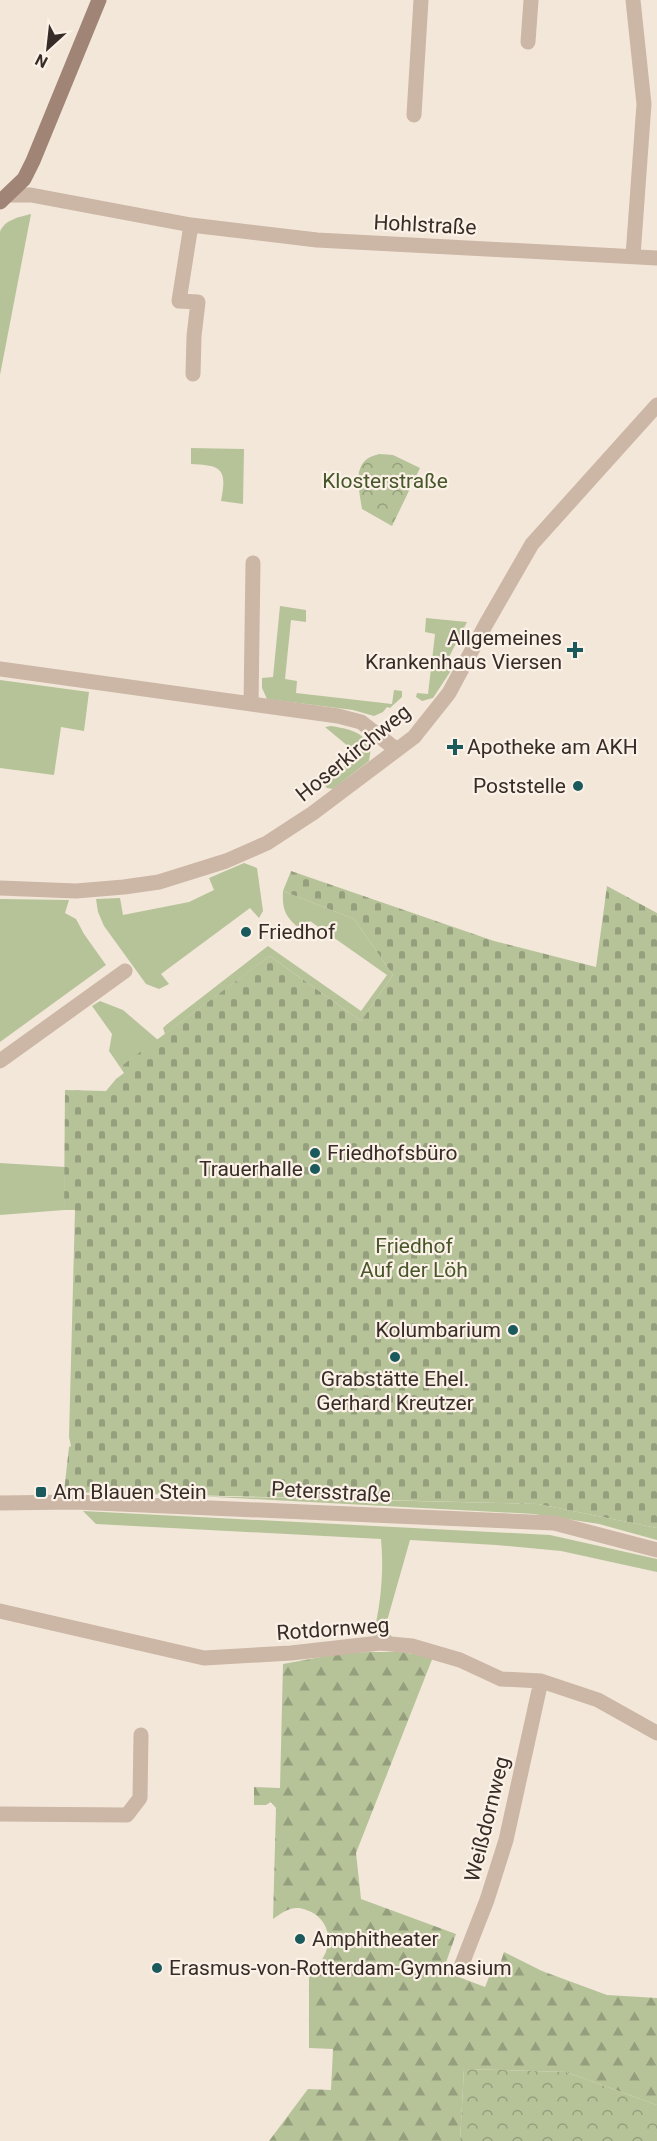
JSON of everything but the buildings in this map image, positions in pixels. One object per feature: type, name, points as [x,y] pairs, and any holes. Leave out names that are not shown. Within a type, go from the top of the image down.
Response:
[{"type":"main road","points":[[5,199],[24,179],[33,161],[99,0]]},
{"type":"street","points":[[414,115],[421,0]]},
{"type":"street","points":[[528,42],[531,0]]},
{"type":"street","points":[[633,0],[644,104],[633,256]]},
{"type":"street","name":"Hohlstraße","points":[[5,199],[31,195],[191,225],[317,240],[657,258]]},
{"type":"street","points":[[191,225],[179,301],[198,302],[193,374]]},
{"type":"street","name":"Hoserkirchweg","points":[[0,888],[76,891],[159,882],[189,874],[267,843],[313,813],[414,737],[449,693],[532,544],[657,405]]},
{"type":"street","points":[[251,704],[253,563]]},
{"type":"street","points":[[0,669],[338,716],[361,722],[397,750]]},
{"type":"street","points":[[0,1061],[126,970]]},
{"type":"street","name":"Petersstraße","points":[[0,1503],[75,1502],[554,1523],[657,1550]]},
{"type":"street","name":"Rotdornweg","points":[[0,1611],[204,1658],[291,1653],[380,1643],[412,1646],[460,1660],[501,1678],[541,1681],[598,1700],[657,1733]]},
{"type":"street","name":"Weißdornweg","points":[[462,1964],[487,1900],[506,1840],[541,1681]]},
{"type":"street","points":[[0,1814],[127,1815],[140,1797],[141,1735]]},
{"type":"green space","points":[[31,214],[0,375],[0,232],[8,222]]},
{"type":"green space","points":[[191,448],[244,449],[243,504],[221,501],[223,476],[216,468],[191,464]]},
{"type":"green space","name":"Klosterstraße","points":[[380,454],[393,455],[420,468],[392,526],[362,509],[358,484],[360,468],[370,457]]},
{"type":"green space","points":[[280,606],[306,610],[306,622],[291,620],[285,679],[297,681],[296,693],[392,704],[394,690],[402,691],[402,697],[390,708],[387,707],[383,712],[374,716],[353,710],[267,699],[262,688],[262,678],[273,677]]},
{"type":"green space","points":[[426,618],[467,622],[448,659],[454,666],[433,698],[422,701],[416,697],[417,693],[428,694],[435,634],[425,632]]},
{"type":"green space","points":[[0,680],[89,692],[84,731],[61,727],[54,775],[0,768]]},
{"type":"green space","points":[[331,726],[359,734],[371,748],[369,761],[333,789],[327,788],[324,784],[349,761],[352,754],[349,747],[325,727]]},
{"type":"green space","points":[[244,863],[257,868],[263,911],[259,918],[250,908],[161,974],[169,984],[159,989],[146,984],[104,926],[96,899],[120,898],[123,915],[189,902],[214,890],[209,878]]},
{"type":"green space","name":"Friedhof Auf der Löh","points":[[291,871],[494,941],[596,967],[607,886],[657,913],[657,1528],[538,1504],[64,1492],[69,1447],[71,1446],[69,1437],[75,1210],[64,1210],[65,1090],[106,1091],[124,1073],[120,1067],[270,956],[361,1021],[393,975],[354,919],[283,891]]},
{"type":"green space","points":[[283,891],[354,919],[393,975],[361,1021],[270,956],[165,1034],[163,1028],[166,1025],[268,946],[361,1011],[387,975],[310,921],[302,931],[286,914]]},
{"type":"green space","points":[[0,899],[69,900],[65,913],[76,919],[106,965],[0,1042]]},
{"type":"green space","points":[[100,1001],[123,1010],[158,1040],[120,1067],[109,1051],[112,1034],[92,1006]]},
{"type":"green space","points":[[0,1163],[65,1167],[64,1210],[0,1215]]},
{"type":"green space","points":[[196,1496],[538,1504],[657,1528],[657,1540],[599,1524],[534,1514]]},
{"type":"green space","points":[[83,1511],[550,1535],[657,1559],[657,1572],[561,1551],[410,1540],[385,1628],[392,1637],[373,1636],[381,1588],[381,1539],[96,1524]]},
{"type":"green space","points":[[401,1652],[433,1657],[356,1853],[361,1899],[456,1934],[443,1971],[485,1987],[495,1962],[500,1964],[504,1952],[542,1971],[607,1995],[657,1998],[657,2105],[566,2072],[464,2069],[460,2141],[269,2141],[308,2089],[331,2090],[333,2049],[309,2048],[309,1972],[325,1955],[328,1935],[319,1918],[299,1908],[288,1910],[273,1919],[276,1808],[271,1802],[266,1805],[254,1805],[254,1787],[280,1788],[283,1664],[337,1654]]},
{"type":"green space","points":[[464,2069],[566,2072],[657,2105],[657,2141],[460,2141]]},
{"type":"place","name":"Allgemeines Krankenhaus Viersen","points":[[575,650]]},
{"type":"place","name":"Apotheke am AKH","points":[[455,747]]},
{"type":"place","name":"Poststelle","points":[[578,786]]},
{"type":"place","name":"Friedhof","points":[[246,932]]},
{"type":"place","name":"Friedhofsbüro","points":[[315,1153]]},
{"type":"place","name":"Trauerhalle","points":[[315,1169]]},
{"type":"place","name":"Kolumbarium","points":[[513,1330]]},
{"type":"place","name":"Grabstätte Ehel. Gerhard Kreutzer","points":[[395,1357]]},
{"type":"place","name":"Am Blauen Stein","points":[[41,1492]]},
{"type":"place","name":"Amphitheater","points":[[300,1939]]},
{"type":"place","name":"Erasmus-von-Rotterdam-Gymnasium","points":[[157,1968]]}]
